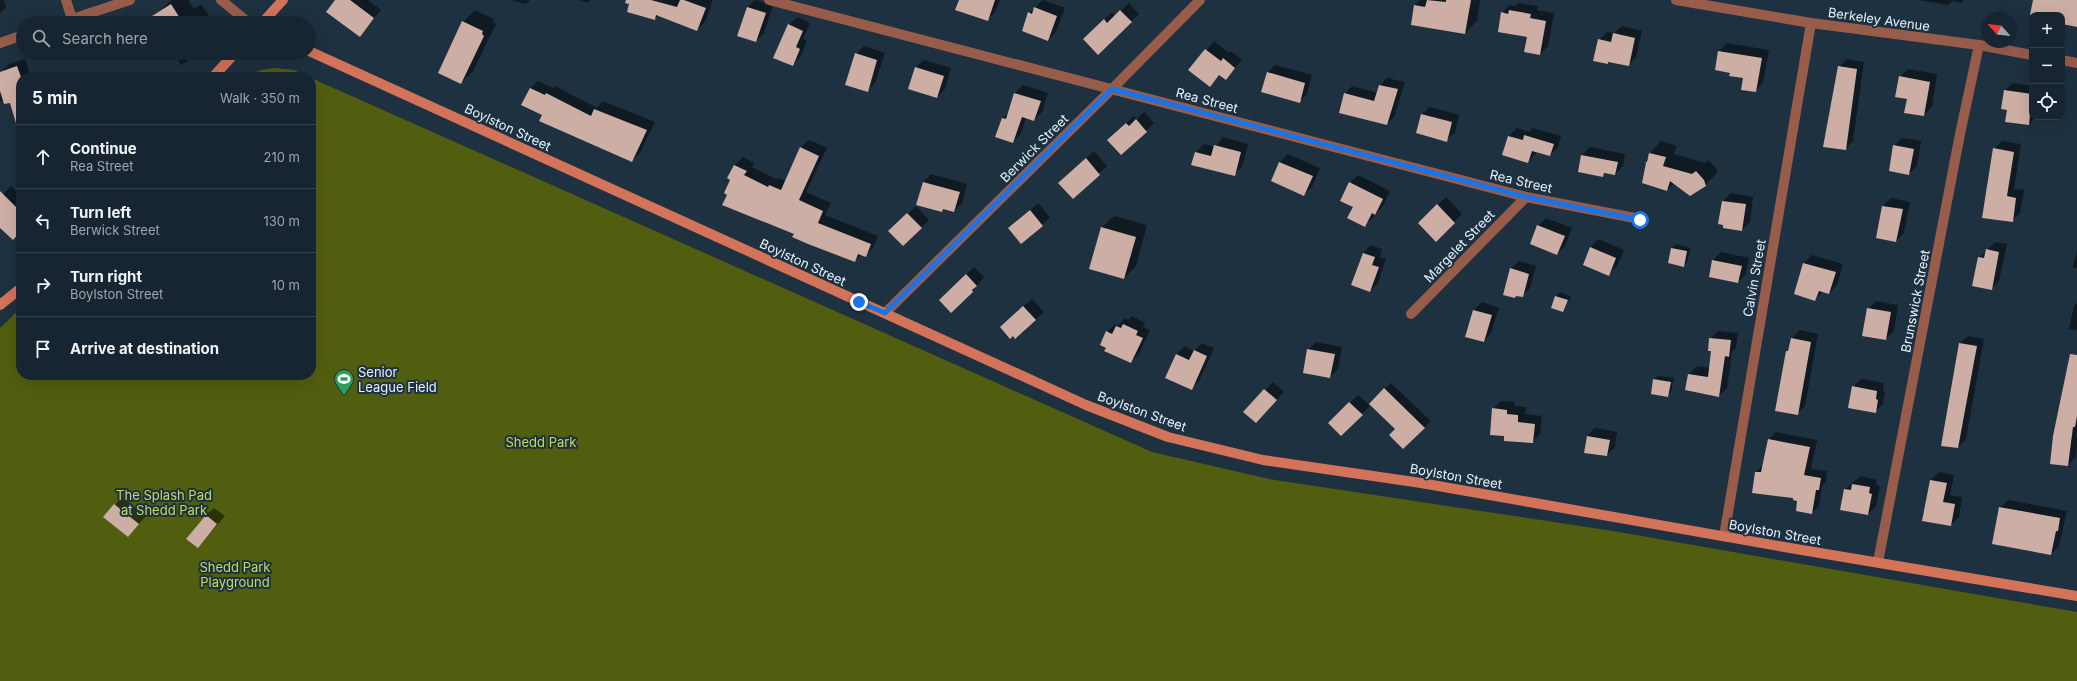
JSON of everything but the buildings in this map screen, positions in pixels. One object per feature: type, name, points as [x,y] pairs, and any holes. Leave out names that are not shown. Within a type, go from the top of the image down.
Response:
[{"type":"main road","points":[[268,16],[283,0]]},
{"type":"main road","name":"Boylston Street","points":[[316,54],[1086,405],[1168,437],[1263,460],[1421,483],[2077,596]]},
{"type":"main road","points":[[218,72],[229,60]]},
{"type":"main road","points":[[0,306],[16,292]]},
{"type":"street","points":[[66,0],[71,16]]},
{"type":"street","points":[[81,16],[130,0]]},
{"type":"street","points":[[221,0],[240,16]]},
{"type":"street","name":"Rea Street","points":[[769,0],[1526,197],[1640,220]]},
{"type":"street","name":"Berwick Street","points":[[885,313],[1200,0]]},
{"type":"street","name":"Berkeley Avenue","points":[[1676,0],[1811,23],[1979,45],[2029,54]]},
{"type":"street","name":"Calvin Street","points":[[1724,536],[1811,23]]},
{"type":"street","points":[[0,43],[16,37]]},
{"type":"street","name":"Brunswick Street","points":[[1878,562],[1960,134],[1979,45]]},
{"type":"street","points":[[2065,61],[2077,63]]},
{"type":"street","name":"Margelet Street","points":[[1411,314],[1526,197]]},
{"type":"green space","points":[[275,68],[294,70],[299,72],[256,72]]},
{"type":"green space","name":"Shedd Park","points":[[316,80],[1152,452],[1269,479],[1613,531],[2077,612],[2077,681],[0,681],[0,328],[16,313],[16,380],[316,380]]},
{"type":"place","name":"Senior League Field","points":[[344,396]]},
{"type":"route","points":[[859,302],[885,313],[1112,89],[1526,197],[1640,220]]},
{"type":"park label","name":"The Splash Pad at Shedd Park","points":[[164,502]]},
{"type":"park label","name":"Shedd Park Playground","points":[[235,574]]}]
